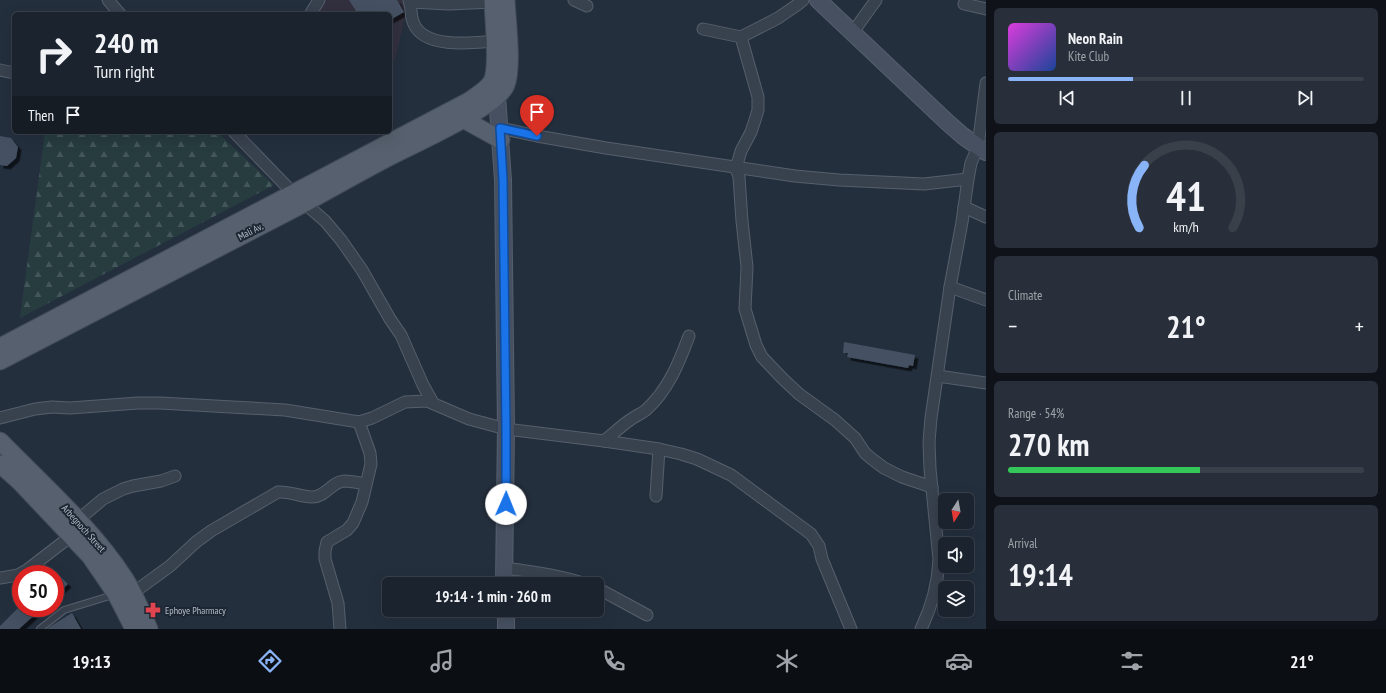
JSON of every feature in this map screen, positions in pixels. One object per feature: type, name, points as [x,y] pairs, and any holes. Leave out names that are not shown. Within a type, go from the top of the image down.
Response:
[{"type":"main road","points":[[818,0],[947,122],[982,149]]},
{"type":"main road","points":[[497,1],[494,41],[494,90],[500,134],[503,180],[506,430],[504,577]]},
{"type":"main road","points":[[494,90],[506,85],[508,75],[508,38],[497,1]]},
{"type":"main road","name":"Mali Av.","points":[[299,198],[345,180],[463,119],[494,90]]},
{"type":"main road","name":"Mali Av.","points":[[0,361],[10,346],[299,198],[481,93],[494,90]]},
{"type":"main road","points":[[463,119],[500,134]]},
{"type":"main road","name":"Arbegnoch Street","points":[[0,441],[78,520],[115,565],[133,593],[149,629]]},
{"type":"main road","name":"Arbegnoch Street","points":[[0,464],[20,482],[90,556],[116,594],[134,629]]},
{"type":"main road","points":[[506,617],[506,629]]},
{"type":"street","points":[[108,0],[118,12]]},
{"type":"street","points":[[312,12],[319,0]]},
{"type":"street","points":[[574,0],[587,6]]},
{"type":"street","points":[[704,29],[741,37],[778,18],[803,0]]},
{"type":"street","points":[[853,32],[876,0]]},
{"type":"street","points":[[494,41],[470,44],[448,43],[420,34],[413,24],[410,1],[449,4],[497,1]]},
{"type":"street","points":[[964,4],[986,9]]},
{"type":"street","points":[[741,37],[756,90],[758,110],[751,132],[741,152],[736,168],[739,177],[747,267],[745,309],[752,335],[762,357],[799,394],[836,420],[855,438],[865,453],[872,459],[884,468],[902,477],[932,487]]},
{"type":"street","points":[[0,70],[12,73]]},
{"type":"street","points":[[921,629],[934,596],[939,558],[930,469],[929,442],[931,418],[950,287],[971,163],[982,149],[986,82]]},
{"type":"street","points":[[236,134],[299,198],[325,221],[341,240],[362,270],[401,335],[430,402]]},
{"type":"street","points":[[500,134],[537,136],[795,176],[924,184],[968,180]]},
{"type":"street","points":[[964,207],[986,218]]},
{"type":"street","points":[[950,287],[986,300]]},
{"type":"street","points":[[604,441],[632,419],[645,411],[655,401],[671,378],[679,363],[689,336]]},
{"type":"street","points":[[938,376],[986,383]]},
{"type":"street","points":[[0,418],[35,409],[52,407],[70,408],[138,403],[160,403],[285,410],[358,422],[372,418],[405,402],[430,402],[469,419],[506,430],[604,441],[681,454],[731,475],[811,534],[819,546],[822,559],[851,629]]},
{"type":"street","points":[[340,629],[338,603],[324,559],[324,551],[327,542],[340,535],[353,523],[362,502],[371,464],[370,453],[358,422]]},
{"type":"street","points":[[656,496],[659,450]]},
{"type":"street","points":[[78,520],[103,499],[122,489],[161,481],[175,476]]},
{"type":"street","points":[[133,593],[170,566],[201,538],[232,518],[278,492],[312,497],[322,495],[335,484],[344,481],[366,484]]},
{"type":"street","points":[[0,578],[18,575],[27,570],[71,536]]},
{"type":"street","points":[[504,568],[560,577]]},
{"type":"street","points":[[604,592],[647,615]]},
{"type":"lane","points":[[40,629],[64,610],[116,594]]},
{"type":"shaded area","points":[[319,0],[409,0],[395,60],[392,60],[392,12],[316,12]]},
{"type":"green space","points":[[45,134],[219,134],[274,185],[20,318]]},
{"type":"building","points":[[349,0],[397,0],[404,12],[392,19],[392,12],[357,12]]},
{"type":"building","points":[[0,136],[11,138],[18,147],[16,158],[7,166],[0,165]]},
{"type":"building","points":[[844,342],[915,355],[913,366],[909,365],[908,368],[847,357],[848,353],[843,353]]},
{"type":"building","points":[[64,580],[68,584],[64,588]]},
{"type":"building","points":[[72,613],[81,629],[47,629],[51,626]]},
{"type":"building","points":[[12,614],[12,617],[32,617],[19,629],[0,629],[0,626]]},
{"type":"place","name":"Ephoye Pharmacy","points":[[153,610]]},
{"type":"route","points":[[506,504],[503,180],[500,128],[537,136]]}]
